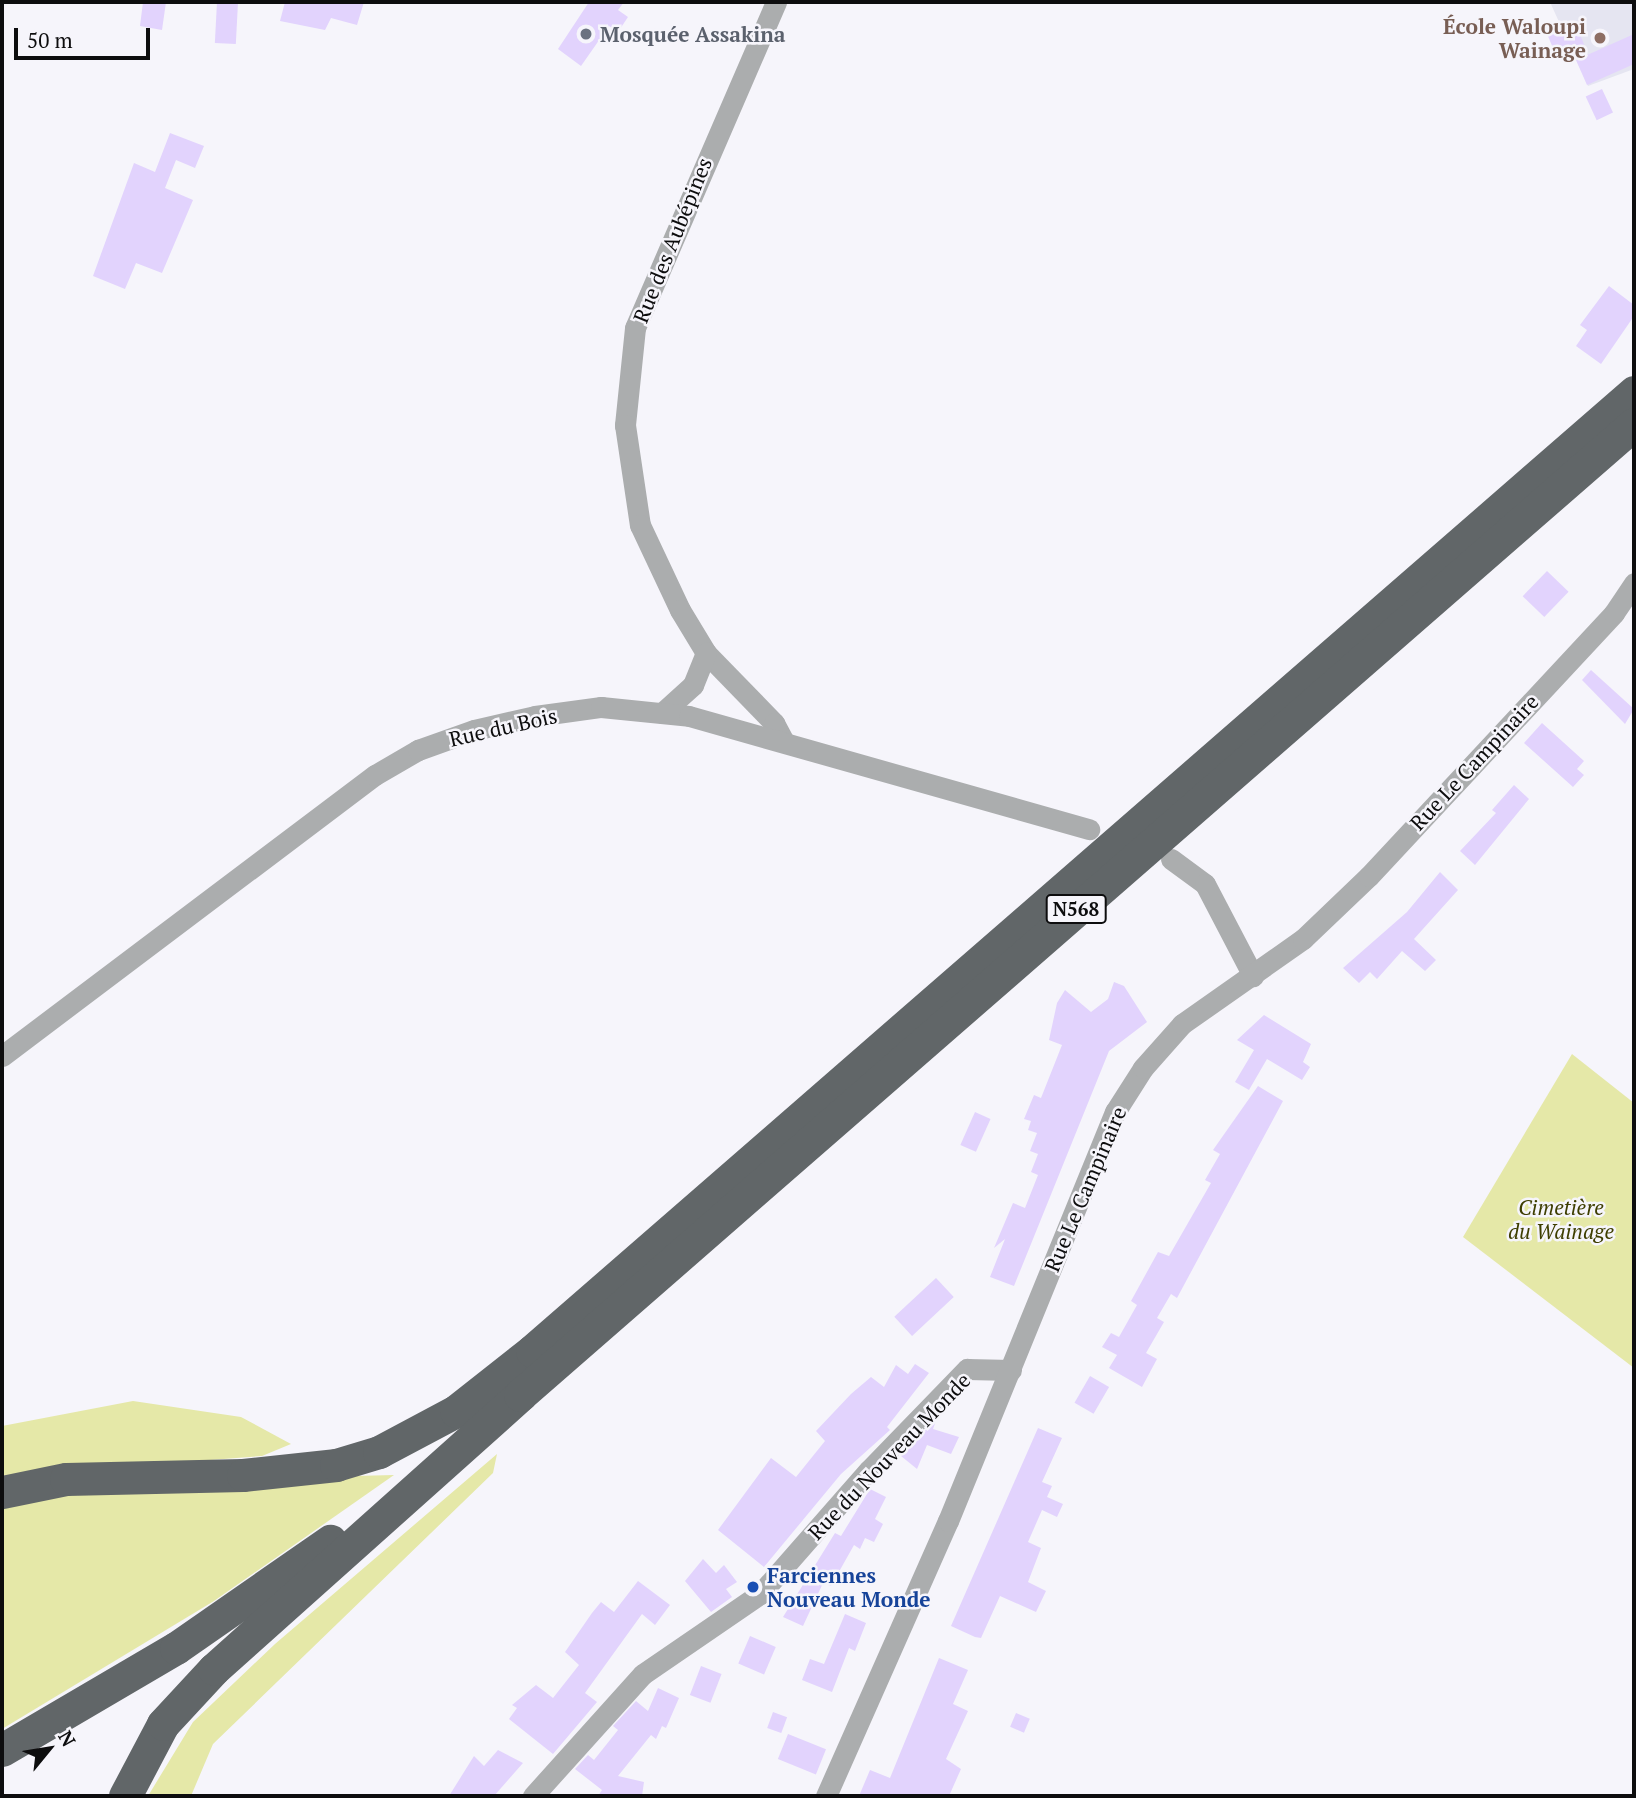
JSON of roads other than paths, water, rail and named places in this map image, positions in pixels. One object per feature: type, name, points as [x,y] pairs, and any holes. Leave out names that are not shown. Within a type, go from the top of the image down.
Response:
[{"type":"highway","name":"N568","points":[[2,1492],[66,1479],[243,1475],[336,1465],[420,1433],[532,1351],[1634,392]]},
{"type":"highway","name":"N568","points":[[469,1439],[1634,424]]},
{"type":"highway","points":[[2,1750],[176,1648],[469,1439]]},
{"type":"highway","points":[[125,1796],[149,1745],[192,1690],[469,1439]]},
{"type":"street","name":"Rue des Aubépines","points":[[776,2],[635,328],[625,425],[640,525],[680,610],[706,653],[774,723],[783,740]]},
{"type":"street","name":"Rue Le Campinaire","points":[[826,1796],[1011,1370],[1115,1112],[1143,1068],[1182,1024],[1303,939],[1369,876],[1614,613],[1634,583]]},
{"type":"street","points":[[663,713],[693,685],[706,653]]},
{"type":"street","name":"Rue du Bois","points":[[2,1056],[375,775],[418,750],[474,730],[535,716],[601,707],[663,713],[783,740],[1089,829]]},
{"type":"street","points":[[1171,859],[1205,884],[1253,976]]},
{"type":"street","name":"Rue du Nouveau Monde","points":[[533,1796],[643,1674],[760,1594],[869,1470],[967,1369],[1011,1370]]},
{"type":"place","name":"Mosquée Assakina","points":[[586,34]]},
{"type":"place","name":"École Waloupi Wainage","points":[[1600,38]]},
{"type":"place","name":"Farciennes Nouveau Monde","points":[[753,1587]]},
{"type":"park label","name":"Cimetière du Wainage","points":[[1561,1219]]}]
